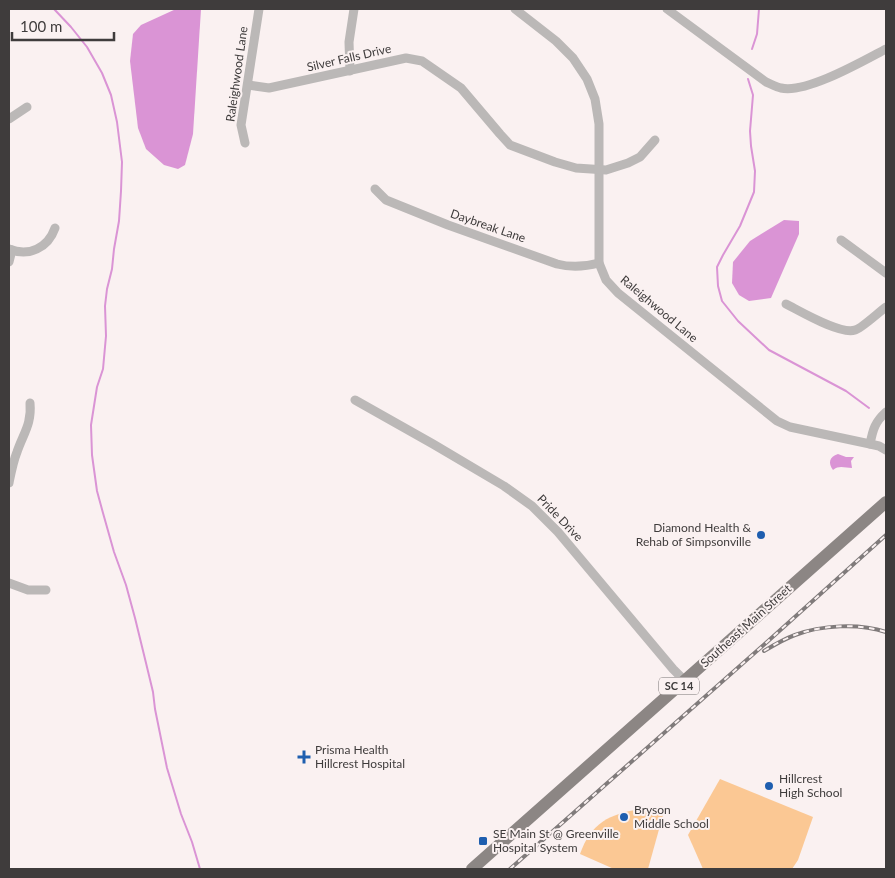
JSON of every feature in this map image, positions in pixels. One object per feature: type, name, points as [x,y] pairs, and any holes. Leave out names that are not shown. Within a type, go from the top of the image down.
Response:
[{"type":"main road","name":"Southeast Main Street","points":[[472,869],[886,502]]},
{"type":"street","name":"Raleighwood Lane","points":[[245,143],[241,124],[259,9]]},
{"type":"street","points":[[350,70],[349,42],[354,9]]},
{"type":"street","name":"Raleighwood Lane","points":[[515,9],[556,41],[574,58],[587,79],[595,100],[599,124],[599,263],[606,280],[618,293],[778,421],[790,427],[879,446],[886,450]]},
{"type":"street","points":[[667,9],[766,82],[782,88],[798,87],[832,76],[886,49]]},
{"type":"street","name":"Silver Falls Drive","points":[[248,85],[269,88],[406,58],[422,61],[461,88],[510,144],[555,162],[576,168],[606,170],[640,157],[655,140]]},
{"type":"street","points":[[9,119],[27,107]]},
{"type":"street","name":"Daybreak Lane","points":[[375,189],[386,200],[448,226],[557,264],[569,267],[599,263]]},
{"type":"street","points":[[9,262],[10,250],[26,252],[40,248],[48,242],[55,228]]},
{"type":"street","points":[[841,240],[886,273]]},
{"type":"street","points":[[786,304],[846,331],[856,330],[886,306]]},
{"type":"street","name":"Pride Drive","points":[[355,400],[489,477],[532,506],[558,532],[685,681]]},
{"type":"street","points":[[9,483],[16,452],[29,426],[30,404]]},
{"type":"street","points":[[870,444],[873,429],[886,412]]},
{"type":"street","points":[[9,583],[28,590],[46,590]]},
{"type":"shaded area","points":[[176,9],[201,9],[193,134],[185,165],[178,169],[164,165],[146,149],[138,128],[130,61],[133,34],[141,25]]},
{"type":"shaded area","points":[[784,220],[799,221],[799,234],[771,298],[749,301],[739,295],[732,283],[733,262],[750,241]]},
{"type":"shaded area","points":[[838,454],[854,457],[851,461],[852,468],[840,467],[833,470],[830,460]]},
{"type":"shaded area","points":[[720,779],[813,817],[798,860],[792,869],[703,869],[688,835]]},
{"type":"shaded area","points":[[641,809],[655,811],[663,815],[648,869],[614,869],[580,854],[584,843],[596,827],[611,817]]},
{"type":"waterway","points":[[54,9],[87,47],[102,73],[111,95],[117,122],[122,162],[119,221],[105,306],[106,336],[103,369],[97,387],[91,425],[92,455],[97,491],[114,552],[126,585],[153,692],[167,768],[200,869]]},
{"type":"waterway","points":[[752,49],[757,34],[759,9]]},
{"type":"waterway","points":[[748,79],[753,95],[750,131],[755,171],[754,192],[740,226],[717,267],[718,286],[722,301],[738,321],[769,350],[846,391],[869,408]]},
{"type":"railway","points":[[510,869],[886,535]]},
{"type":"railway","points":[[764,651],[791,637],[828,627],[864,627],[886,632]]},
{"type":"place","name":"Diamond Health & Rehab of Simpsonville","points":[[761,535]]},
{"type":"place","name":"Prisma Health Hillcrest Hospital","points":[[304,757]]},
{"type":"place","name":"Hillcrest High School","points":[[769,786]]},
{"type":"place","name":"Bryson Middle School","points":[[624,817]]},
{"type":"place","name":"SE Main St @ Greenville Hospital System","points":[[483,841]]}]
